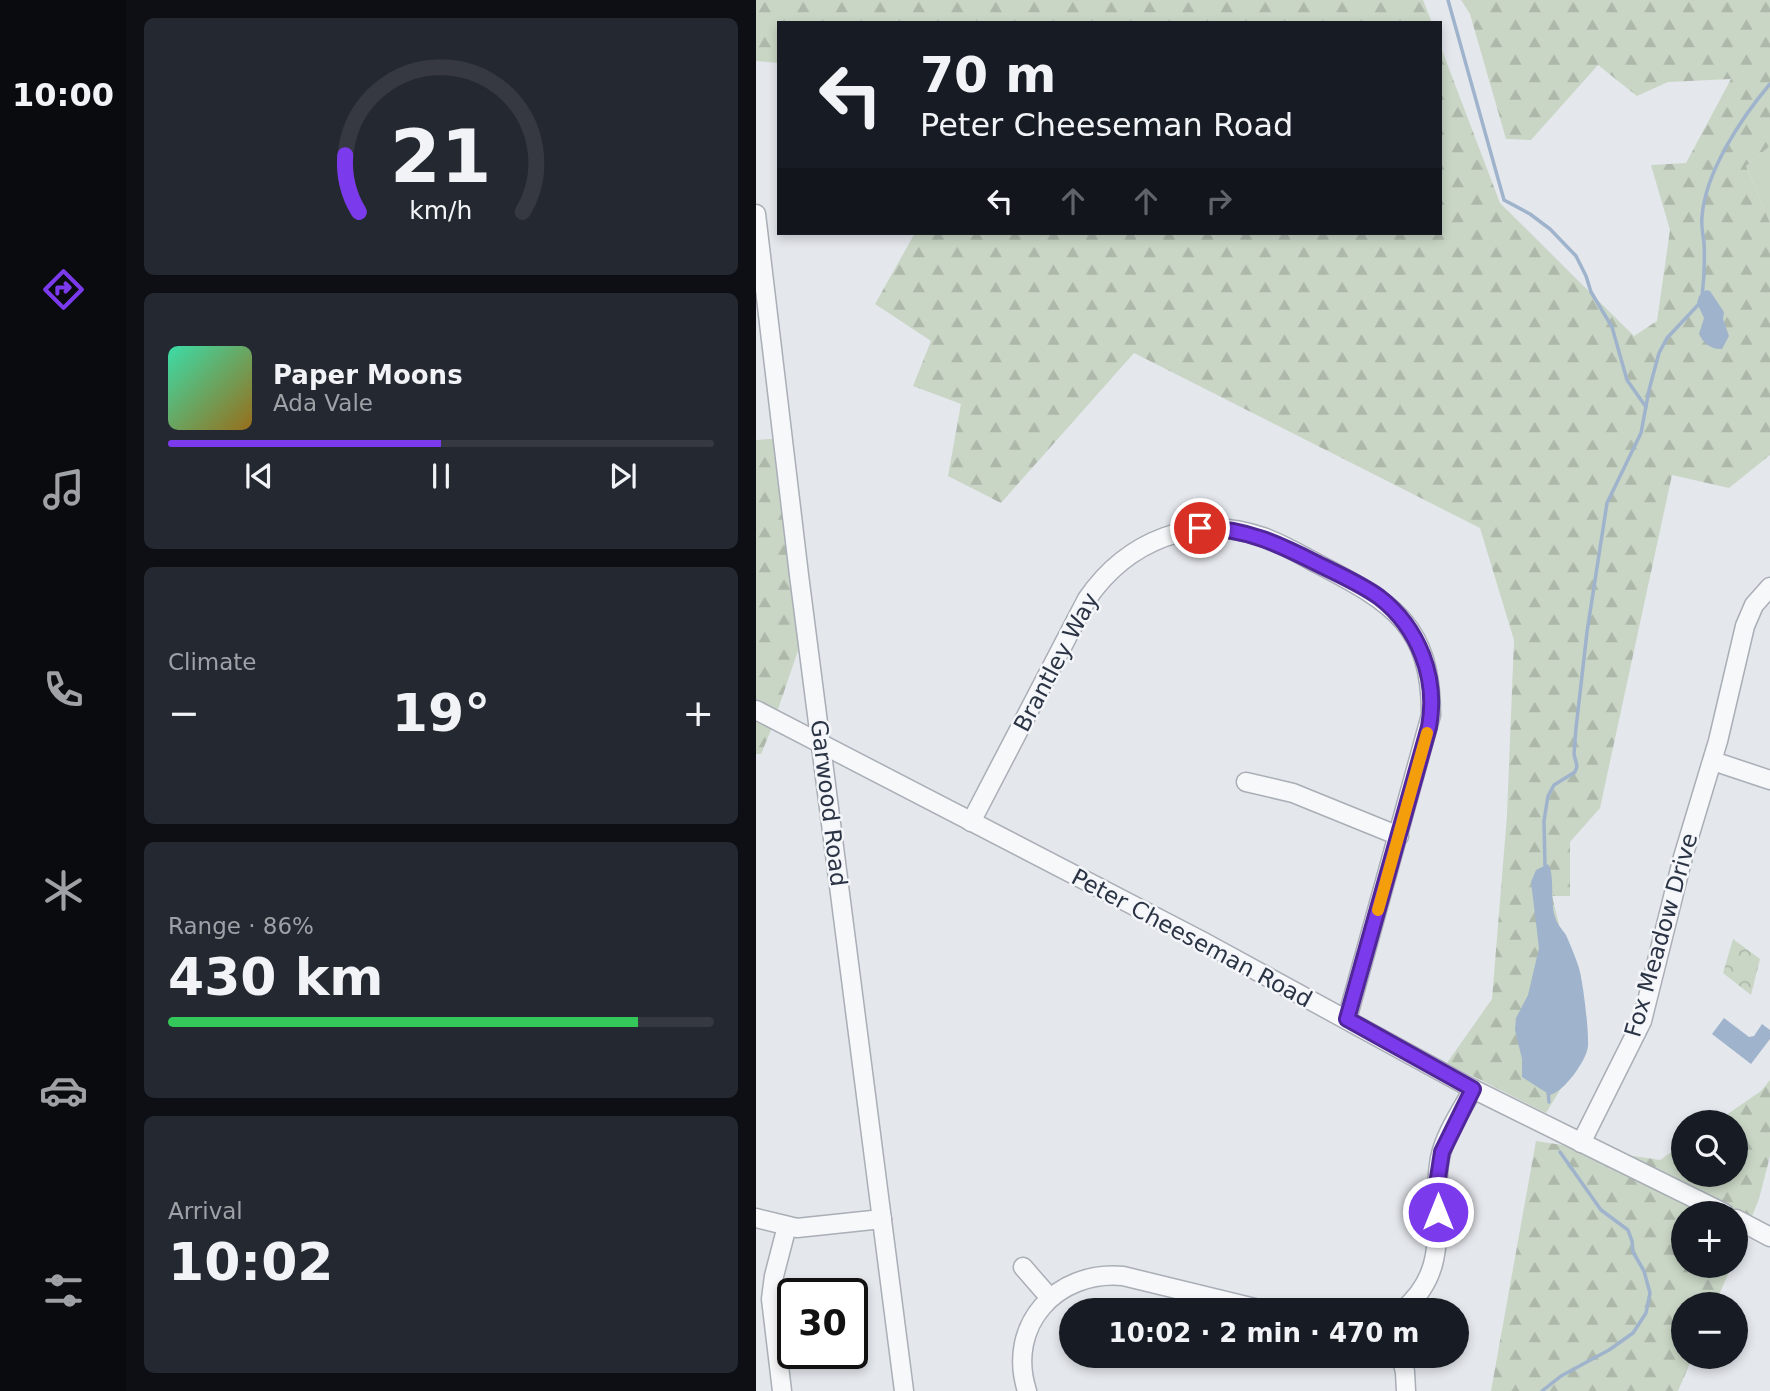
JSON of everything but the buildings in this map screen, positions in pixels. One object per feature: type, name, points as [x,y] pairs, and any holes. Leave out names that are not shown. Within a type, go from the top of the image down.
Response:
[{"type":"street","name":"Garwood Road","points":[[756,214],[904,1391]]},
{"type":"street","name":"Brantley Way","points":[[971,822],[1087,599],[1103,578],[1130,553],[1177,532],[1213,528],[1238,531],[1264,537],[1357,584],[1388,605],[1412,633],[1427,668],[1431,716],[1347,1019]]},
{"type":"street","name":"Fox Meadow Drive","points":[[1581,1143],[1642,1021],[1682,857],[1713,761],[1745,626],[1754,605],[1770,587]]},
{"type":"street","name":"Peter Cheeseman Road","points":[[756,710],[1202,941],[1473,1089],[1700,1201]]},
{"type":"street","points":[[1713,761],[1770,780]]},
{"type":"street","points":[[1246,782],[1293,793],[1399,836]]},
{"type":"street","points":[[1414,1298],[1423,1288],[1435,1263],[1438,1178],[1442,1152],[1473,1089]]},
{"type":"street","points":[[756,1218],[807,1228],[882,1219]]},
{"type":"street","points":[[1748,1225],[1770,1237]]},
{"type":"street","points":[[782,1391],[771,1299],[787,1226]]},
{"type":"street","points":[[1023,1267],[1050,1298]]},
{"type":"street","points":[[1027,1391],[1022,1364],[1026,1335],[1038,1312],[1050,1298],[1081,1280],[1112,1275],[1136,1278],[1216,1298]]},
{"type":"street","points":[[1404,1368],[1406,1391]]},
{"type":"green space","points":[[756,0],[1423,0],[1431,21],[777,21],[777,63],[756,61]]},
{"type":"green space","points":[[1461,0],[1770,0],[1770,146],[1746,166],[1770,223],[1770,455],[1729,488],[1672,475],[1600,808],[1570,842],[1570,896],[1552,896],[1588,1044],[1546,1113],[1447,1063],[1492,999],[1507,815],[1514,640],[1480,528],[1134,353],[1001,503],[948,476],[961,404],[913,386],[931,341],[875,304],[914,235],[1442,235],[1442,50],[1500,203],[1634,336],[1657,321],[1670,230],[1651,165],[1686,163],[1731,79],[1668,82],[1637,96],[1598,65],[1531,140],[1506,139],[1470,14]]},
{"type":"green space","points":[[1770,146],[1770,223],[1746,166]]},
{"type":"green space","points":[[787,438],[807,624],[771,730],[761,754],[756,754],[756,440]]},
{"type":"green space","points":[[1733,939],[1760,959],[1751,995],[1723,973]]},
{"type":"green space","points":[[1770,1080],[1770,1156],[1759,1199],[1748,1226],[1748,1201],[1671,1201],[1671,1278],[1726,1278],[1720,1292],[1671,1292],[1671,1369],[1687,1369],[1678,1391],[1491,1391],[1536,1141],[1660,1160],[1671,1152],[1671,1187],[1748,1187],[1748,1110],[1733,1110],[1761,1091]]},
{"type":"water","points":[[1706,290],[1710,291],[1724,312],[1723,319],[1729,336],[1722,349],[1708,345],[1699,334],[1704,318],[1697,303],[1699,296]]},
{"type":"water","points":[[1548,864],[1555,917],[1566,935],[1580,972],[1588,1039],[1587,1052],[1579,1067],[1562,1088],[1550,1095],[1522,1077],[1522,1059],[1515,1030],[1516,1018],[1528,995],[1539,948],[1531,882],[1536,870]]},
{"type":"water","points":[[1724,1018],[1749,1037],[1754,1036],[1762,1024],[1770,1030],[1770,1039],[1751,1064],[1712,1034]]},
{"type":"waterway","points":[[1448,0],[1504,200],[1550,229],[1576,256],[1591,292],[1612,327],[1627,380],[1646,407]]},
{"type":"waterway","points":[[1702,297],[1702,220],[1710,182],[1737,129],[1770,84]]},
{"type":"waterway","points":[[1545,867],[1544,821],[1548,796],[1554,785],[1575,772],[1577,766],[1574,754],[1576,728],[1587,632],[1607,503],[1641,433],[1659,353],[1667,338],[1699,304]]},
{"type":"waterway","points":[[1548,1091],[1549,1102]]},
{"type":"waterway","points":[[1542,1391],[1561,1376],[1609,1350],[1633,1333],[1646,1313],[1650,1293],[1644,1271],[1633,1252],[1628,1230],[1601,1210],[1560,1152]]},
{"type":"slow traffic","points":[[1378,910],[1427,733]]},
{"type":"route","points":[[1200,528],[1226,529],[1264,537],[1368,590],[1388,605],[1405,623],[1419,644],[1429,679],[1429,727],[1347,1019],[1473,1089],[1449,1133],[1442,1152],[1438,1178],[1438,1212]]}]
